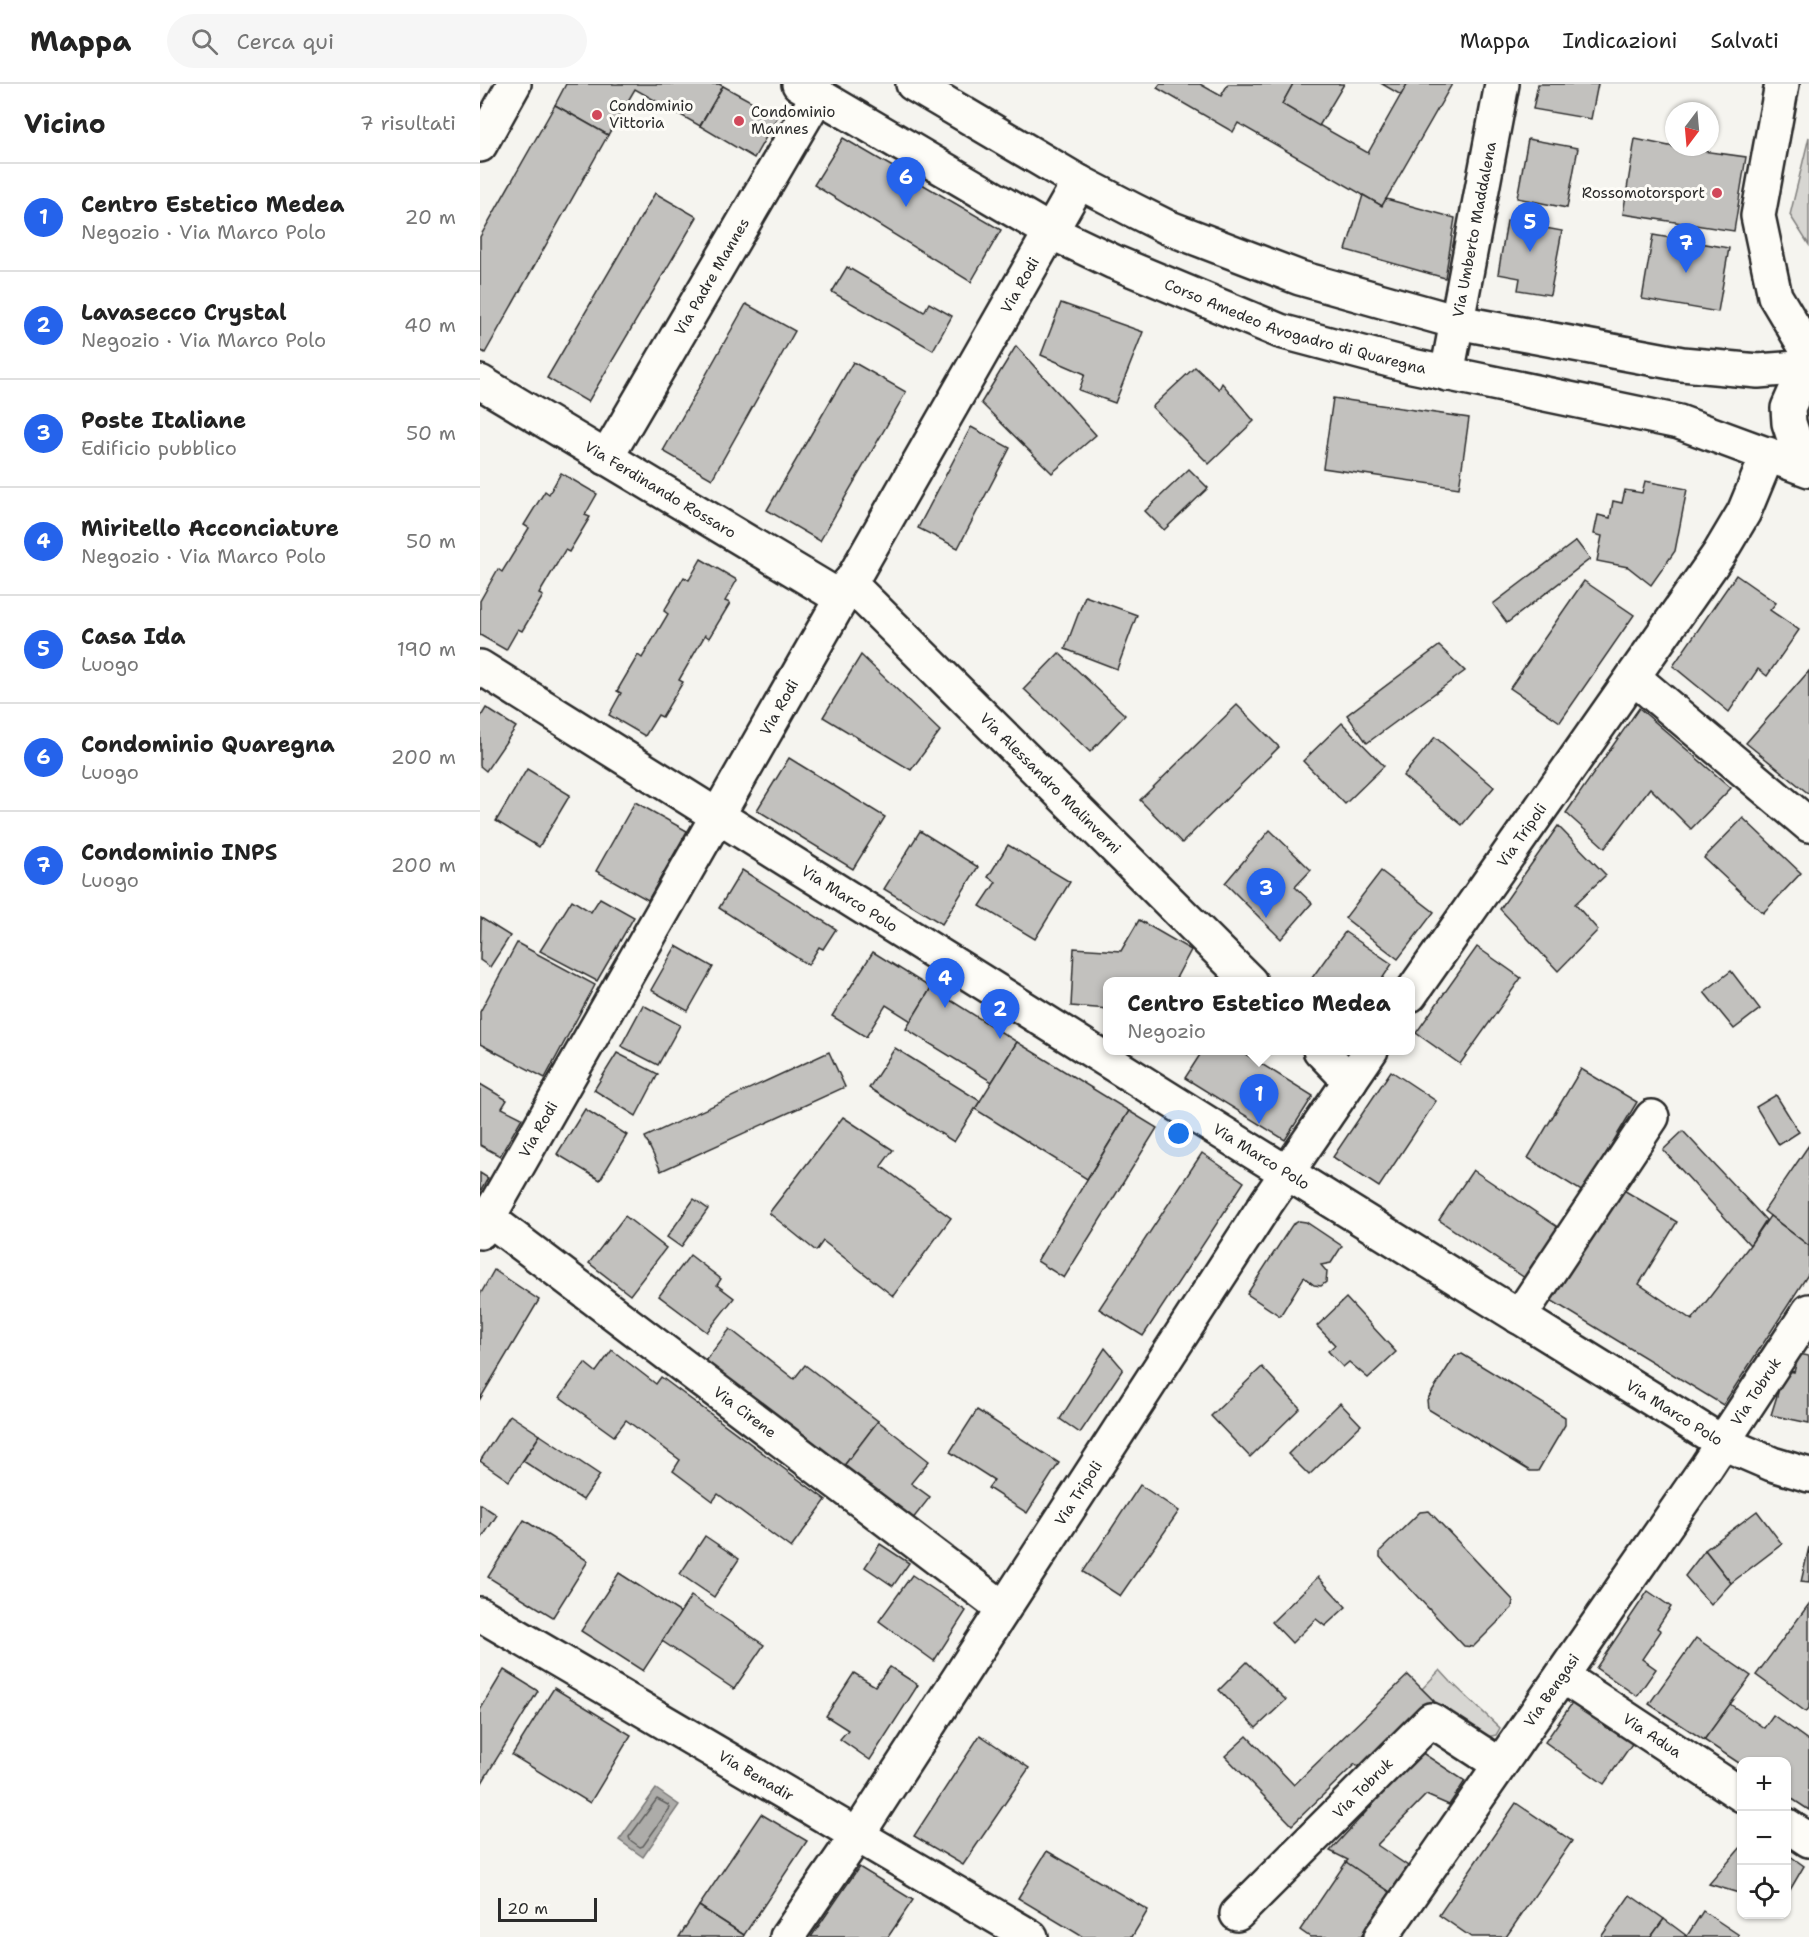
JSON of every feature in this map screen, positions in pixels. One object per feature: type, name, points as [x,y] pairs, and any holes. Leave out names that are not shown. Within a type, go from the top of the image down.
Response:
[{"type":"street","points":[[480,145],[514,84]]},
{"type":"street","points":[[913,84],[1079,182],[1167,227],[1300,278],[1457,322],[1682,364],[1758,371],[1809,367]]},
{"type":"street","name":"Via Umberto Maddalena","points":[[1447,374],[1502,84]]},
{"type":"street","points":[[1782,84],[1758,216],[1775,296],[1809,353]]},
{"type":"street","name":"Corso Amedeo Avogadro di Quaregna","points":[[808,89],[1051,232],[1113,262],[1280,331],[1447,374],[1679,422],[1809,470]]},
{"type":"street","name":"Via Padre Mannes","points":[[606,458],[808,89]]},
{"type":"street","name":"Via Rodi","points":[[484,1225],[1079,182]]},
{"type":"street","points":[[1809,375],[1795,392],[1788,408],[1789,423],[1795,441],[1809,453]]},
{"type":"street","name":"Via Ferdinando Rossaro","points":[[480,382],[606,458],[845,590]]},
{"type":"street","name":"Via Tripoli","points":[[1415,988],[1724,546],[1744,512],[1768,454]]},
{"type":"street","name":"Via Alessandro Malinverni","points":[[845,590],[1246,977]]},
{"type":"street","name":"Via Marco Polo","points":[[480,667],[1286,1173],[1722,1443],[1772,1464],[1809,1475]]},
{"type":"street","points":[[1633,677],[1809,825]]},
{"type":"street","points":[[1325,1055],[1350,1081]]},
{"type":"street","name":"Via Tripoli","points":[[787,1937],[858,1834],[1286,1173],[1368,1055]]},
{"type":"street","points":[[1519,1317],[1652,1117]]},
{"type":"street","name":"Via Cirene","points":[[484,1225],[1003,1608]]},
{"type":"street","name":"Via Tobruk","points":[[1722,1443],[1809,1311]]},
{"type":"street","name":"Via Bengasi","points":[[1381,1937],[1722,1443]]},
{"type":"street","name":"Via Benadir","points":[[480,1614],[1031,1937]]},
{"type":"street","name":"Via Adua","points":[[1562,1676],[1737,1792]]},
{"type":"street","name":"Via Tobruk","points":[[1237,1914],[1431,1720],[1499,1764]]},
{"type":"street","points":[[1791,1828],[1809,1840]]},
{"type":"shaded area","points":[[1809,137],[1809,245],[1790,215]]},
{"type":"shaded area","points":[[1440,1670],[1500,1728],[1496,1735],[1487,1737],[1434,1701],[1422,1689]]},
{"type":"water","points":[[656,1789],[679,1805],[643,1857],[619,1840]]},
{"type":"building","name":"Condominio Vittoria","points":[[566,84],[719,84],[723,86],[700,126],[635,89],[608,135],[555,105]]},
{"type":"building","points":[[1160,84],[1200,84],[1221,96],[1228,84],[1293,84],[1282,104],[1368,153],[1407,84],[1452,84],[1382,206],[1238,123],[1233,132],[1157,88]]},
{"type":"building","points":[[1293,84],[1344,84],[1319,126],[1282,104]]},
{"type":"building","points":[[1382,84],[1407,84],[1401,95]]},
{"type":"building","points":[[1538,84],[1598,84],[1591,119],[1533,109]]},
{"type":"building","name":"Condominio Mannes","points":[[723,86],[778,116],[754,158],[700,126]]},
{"type":"building","points":[[555,105],[608,135],[485,353],[480,350],[480,237]]},
{"type":"building","points":[[843,138],[1001,230],[971,282],[814,185]]},
{"type":"building","points":[[1528,139],[1578,148],[1567,208],[1517,198]]},
{"type":"building","points":[[1635,139],[1665,145],[1665,156],[1719,156],[1719,153],[1746,157],[1734,231],[1623,214]]},
{"type":"building","points":[[655,193],[697,217],[588,402],[547,378]]},
{"type":"building","points":[[1363,195],[1382,206],[1386,199],[1455,218],[1445,278],[1346,250]]},
{"type":"building","points":[[1507,221],[1562,231],[1550,295],[1518,290],[1520,278],[1498,274]]},
{"type":"building","points":[[1653,235],[1729,248],[1718,312],[1642,299]]},
{"type":"building","points":[[847,267],[924,312],[929,303],[952,316],[933,350],[832,292]]},
{"type":"building","points":[[1061,303],[1143,332],[1115,403],[1079,390],[1085,374],[1041,355]]},
{"type":"building","points":[[746,304],[795,331],[712,479],[663,451]]},
{"type":"building","points":[[1016,346],[1096,435],[1052,473],[981,403]]},
{"type":"building","points":[[853,362],[906,392],[820,541],[767,510]]},
{"type":"building","points":[[1195,367],[1219,389],[1222,383],[1254,421],[1209,464],[1152,407]]},
{"type":"building","points":[[1333,398],[1469,418],[1459,488],[1323,468]]},
{"type":"building","points":[[971,427],[1010,448],[958,548],[918,528]]},
{"type":"building","points":[[1189,469],[1208,488],[1164,530],[1145,511]]},
{"type":"building","points":[[561,473],[597,494],[585,515],[590,517],[569,552],[565,550],[539,594],[543,596],[522,631],[518,629],[506,650],[480,635],[480,601],[498,569],[502,572],[529,528],[524,525],[545,491],[549,494]]},
{"type":"building","points":[[1645,481],[1687,489],[1675,551],[1651,585],[1628,567],[1597,561],[1602,536],[1594,534],[1598,515],[1610,518],[1613,501],[1622,503],[1625,490],[1642,493]]},
{"type":"building","points":[[1576,541],[1590,559],[1507,623],[1493,604]]},
{"type":"building","points":[[701,559],[737,580],[725,601],[730,603],[709,638],[705,635],[679,680],[683,682],[662,717],[658,715],[645,736],[609,715],[621,693],[617,691],[638,655],[642,658],[668,614],[664,611],[684,577],[689,580]]},
{"type":"building","points":[[1736,575],[1776,603],[1770,610],[1799,630],[1767,676],[1758,669],[1729,712],[1673,666]]},
{"type":"building","points":[[1584,581],[1634,615],[1560,722],[1510,688]]},
{"type":"building","points":[[1085,596],[1137,615],[1117,669],[1065,649]]},
{"type":"building","points":[[1439,646],[1465,671],[1367,743],[1347,715]]},
{"type":"building","points":[[1059,653],[1125,715],[1090,752],[1024,689]]},
{"type":"building","points":[[861,655],[940,731],[911,770],[823,717]]},
{"type":"building","points":[[1809,671],[1809,794],[1746,743]]},
{"type":"building","points":[[1237,705],[1279,747],[1182,843],[1140,800]]},
{"type":"building","points":[[486,708],[516,727],[486,771],[480,766],[480,718]]},
{"type":"building","points":[[1639,708],[1731,788],[1691,829],[1650,788],[1605,848],[1566,813]]},
{"type":"building","points":[[1342,723],[1384,766],[1345,804],[1303,761]]},
{"type":"building","points":[[1435,737],[1494,787],[1462,825],[1403,776]]},
{"type":"building","points":[[789,758],[885,817],[853,869],[757,810]]},
{"type":"building","points":[[527,769],[570,795],[539,847],[496,821]]},
{"type":"building","points":[[635,802],[687,831],[648,900],[596,871]]},
{"type":"building","points":[[1743,818],[1801,873],[1763,913],[1704,858]]},
{"type":"building","points":[[1558,826],[1606,875],[1575,904],[1598,930],[1558,971],[1500,909]]},
{"type":"building","points":[[1270,830],[1311,870],[1295,887],[1312,903],[1281,939],[1225,883]]},
{"type":"building","points":[[920,831],[978,867],[942,924],[884,889]]},
{"type":"building","points":[[1008,845],[1070,882],[1035,939],[980,906],[996,882],[988,877]]},
{"type":"building","points":[[742,870],[836,929],[823,949],[819,947],[808,965],[719,908]]},
{"type":"building","points":[[1381,871],[1434,912],[1398,959],[1345,918]]},
{"type":"building","points":[[600,898],[634,917],[597,981],[540,951],[572,900],[591,912]]},
{"type":"building","points":[[481,918],[510,936],[490,967],[480,960]]},
{"type":"building","points":[[1139,920],[1191,950],[1177,977],[1103,977],[1103,1009],[1071,1006],[1074,948],[1121,951]]},
{"type":"building","points":[[1345,932],[1392,964],[1383,977],[1313,977]]},
{"type":"building","points":[[517,943],[595,985],[545,1078],[480,1044],[480,1012]]},
{"type":"building","points":[[676,946],[713,967],[688,1011],[651,990]]},
{"type":"building","points":[[1477,947],[1521,978],[1460,1064],[1416,1033]]},
{"type":"building","points":[[873,952],[931,988],[911,1021],[886,1005],[866,1037],[832,1016]]},
{"type":"building","points":[[1731,971],[1760,1009],[1734,1029],[1704,992]]},
{"type":"building","points":[[931,988],[1017,1042],[992,1082],[906,1029]]},
{"type":"building","points":[[643,1005],[680,1025],[658,1065],[621,1046]]},
{"type":"building","points":[[1017,1042],[1129,1111],[1087,1179],[975,1109]]},
{"type":"building","points":[[895,1048],[980,1101],[954,1142],[869,1088]]},
{"type":"building","points":[[829,1052],[845,1087],[661,1171],[645,1137]]},
{"type":"building","points":[[617,1053],[658,1074],[636,1116],[594,1090]]},
{"type":"building","points":[[1200,1055],[1247,1055],[1313,1096],[1285,1140],[1185,1078]]},
{"type":"building","points":[[1581,1069],[1637,1102],[1583,1192],[1528,1158]]},
{"type":"building","points":[[1391,1071],[1436,1101],[1379,1187],[1333,1157]]},
{"type":"building","points":[[480,1084],[507,1100],[502,1108],[522,1118],[500,1156],[480,1145]]},
{"type":"building","points":[[1776,1095],[1799,1132],[1779,1145],[1756,1107]]},
{"type":"building","points":[[585,1109],[627,1135],[600,1180],[557,1154]]},
{"type":"building","points":[[1129,1111],[1157,1128],[1064,1278],[1037,1261]]},
{"type":"building","points":[[843,1117],[893,1150],[881,1166],[951,1218],[893,1296],[823,1241],[816,1251],[769,1213]]},
{"type":"building","points":[[1683,1131],[1766,1220],[1750,1245],[1663,1150]]},
{"type":"building","points":[[1809,1145],[1809,1246],[1764,1211]]},
{"type":"building","points":[[1202,1153],[1244,1182],[1143,1336],[1099,1309]]},
{"type":"building","points":[[1473,1170],[1559,1228],[1525,1278],[1439,1220]]},
{"type":"building","points":[[480,1173],[488,1178],[480,1192]]},
{"type":"building","points":[[1622,1189],[1677,1222],[1639,1284],[1692,1320],[1770,1216],[1809,1246],[1809,1273],[1723,1405],[1549,1299]]},
{"type":"building","points":[[694,1199],[708,1209],[681,1247],[667,1237]]},
{"type":"building","points":[[625,1216],[666,1248],[630,1295],[589,1263]]},
{"type":"building","points":[[1299,1221],[1306,1222],[1342,1246],[1331,1263],[1321,1265],[1327,1272],[1326,1282],[1321,1286],[1314,1285],[1304,1277],[1280,1316],[1247,1294],[1292,1225]]},
{"type":"building","points":[[690,1255],[721,1279],[717,1285],[734,1298],[707,1332],[659,1296]]},
{"type":"building","points":[[494,1270],[539,1300],[480,1399],[480,1295]]},
{"type":"building","points":[[1346,1298],[1396,1352],[1368,1378],[1349,1362],[1343,1367],[1328,1351],[1335,1345],[1317,1326]]},
{"type":"building","points":[[730,1329],[794,1379],[805,1365],[878,1421],[843,1467],[705,1361]]},
{"type":"building","points":[[1105,1348],[1123,1369],[1080,1433],[1060,1419]]},
{"type":"building","points":[[612,1350],[656,1384],[661,1377],[826,1500],[791,1548],[718,1494],[713,1501],[673,1471],[680,1460],[626,1420],[614,1436],[560,1397],[585,1363],[596,1372]]},
{"type":"building","points":[[1462,1354],[1565,1417],[1565,1425],[1538,1471],[1530,1471],[1428,1409],[1427,1400],[1455,1356]]},
{"type":"building","points":[[1799,1354],[1809,1356],[1809,1423],[1771,1415],[1785,1370],[1794,1372]]},
{"type":"building","points":[[1262,1367],[1300,1408],[1250,1457],[1211,1416]]},
{"type":"building","points":[[1340,1403],[1361,1425],[1309,1475],[1288,1454]]},
{"type":"building","points":[[977,1410],[1059,1463],[1027,1513],[988,1488],[994,1480],[950,1452]]},
{"type":"building","points":[[510,1415],[540,1435],[509,1481],[480,1461]]},
{"type":"building","points":[[878,1421],[929,1461],[911,1483],[930,1497],[912,1520],[843,1467]]},
{"type":"building","points":[[540,1435],[600,1475],[583,1500],[523,1461]]},
{"type":"building","points":[[1140,1485],[1179,1511],[1120,1596],[1083,1572]]},
{"type":"building","points":[[480,1504],[497,1515],[480,1541]]},
{"type":"building","points":[[1429,1511],[1513,1600],[1512,1608],[1473,1647],[1464,1646],[1380,1557],[1380,1551],[1420,1512]]},
{"type":"building","points":[[1757,1511],[1782,1544],[1731,1583],[1705,1550]]},
{"type":"building","points":[[524,1520],[588,1561],[553,1617],[488,1577]]},
{"type":"building","points":[[705,1536],[739,1559],[714,1597],[680,1574]]},
{"type":"building","points":[[880,1544],[909,1563],[893,1586],[865,1567]]},
{"type":"building","points":[[1809,1547],[1809,1583],[1801,1582]]},
{"type":"building","points":[[1705,1550],[1731,1583],[1711,1605],[1685,1576]]},
{"type":"building","points":[[619,1573],[681,1613],[643,1671],[581,1631]]},
{"type":"building","points":[[912,1575],[966,1611],[934,1661],[879,1621]]},
{"type":"building","points":[[1318,1577],[1346,1607],[1325,1626],[1316,1619],[1292,1643],[1272,1622]]},
{"type":"building","points":[[1648,1591],[1671,1607],[1657,1628],[1661,1631],[1642,1659],[1656,1669],[1637,1696],[1596,1668]]},
{"type":"building","points":[[691,1596],[764,1645],[734,1689],[662,1641]]},
{"type":"building","points":[[1809,1604],[1809,1708],[1806,1712],[1756,1675]]},
{"type":"building","points":[[1696,1638],[1751,1676],[1704,1740],[1649,1704]]},
{"type":"building","points":[[1247,1662],[1286,1700],[1256,1728],[1219,1690]]},
{"type":"building","points":[[890,1667],[918,1685],[870,1760],[840,1739],[848,1730],[826,1716],[854,1673],[875,1686]]},
{"type":"building","points":[[504,1670],[538,1691],[480,1786],[480,1710]]},
{"type":"building","points":[[1408,1675],[1434,1701],[1361,1770],[1355,1764],[1292,1825],[1225,1756],[1247,1736],[1294,1785]]},
{"type":"building","points":[[554,1688],[631,1735],[590,1803],[512,1755]]},
{"type":"building","points":[[1575,1699],[1636,1738],[1604,1784],[1545,1742]]},
{"type":"building","points":[[1730,1704],[1764,1728],[1773,1715],[1809,1741],[1809,1810],[1791,1798],[1791,1757],[1737,1757],[1737,1762],[1704,1740]]},
{"type":"building","points":[[980,1735],[1029,1768],[963,1865],[914,1836]]},
{"type":"building","points":[[1421,1752],[1465,1781],[1449,1805],[1426,1795],[1377,1845],[1408,1866],[1390,1892],[1346,1862],[1348,1860],[1330,1851]]},
{"type":"building","points":[[1516,1803],[1572,1841],[1506,1937],[1471,1937],[1439,1915]]},
{"type":"building","points":[[761,1814],[807,1841],[744,1935],[699,1906]]},
{"type":"building","points":[[1047,1851],[1148,1910],[1132,1937],[1083,1937],[1018,1898]]},
{"type":"building","points":[[1737,1852],[1737,1892],[1709,1884]]},
{"type":"building","points":[[1791,1857],[1804,1866],[1791,1888]]},
{"type":"building","points":[[1346,1862],[1390,1892],[1361,1937],[1310,1937],[1300,1930]]},
{"type":"building","points":[[859,1867],[913,1900],[888,1937],[811,1937]]},
{"type":"building","points":[[1630,1895],[1664,1919],[1651,1937],[1601,1937]]},
{"type":"building","points":[[699,1906],[744,1935],[743,1937],[679,1937]]},
{"type":"building","points":[[1703,1911],[1739,1935],[1738,1937],[1651,1937],[1664,1919],[1687,1936]]},
{"type":"place","name":"Condominio Vittoria","points":[[597,115]]},
{"type":"place","name":"Condominio Mannes","points":[[739,121]]},
{"type":"place","name":"Rossomotorsport","points":[[1717,193]]},
{"type":"place","name":"Condominio Quaregna","points":[[906,207]]},
{"type":"place","name":"Casa Ida","points":[[1530,252]]},
{"type":"place","name":"Condominio INPS","points":[[1686,273]]},
{"type":"place","name":"Poste Italiane","points":[[1266,918]]},
{"type":"place","name":"Miritello Acconciature","points":[[945,1008]]},
{"type":"place","name":"Lavasecco Crystal","points":[[1000,1039]]},
{"type":"place","name":"Centro Estetico Medea","points":[[1259,1124]]}]
